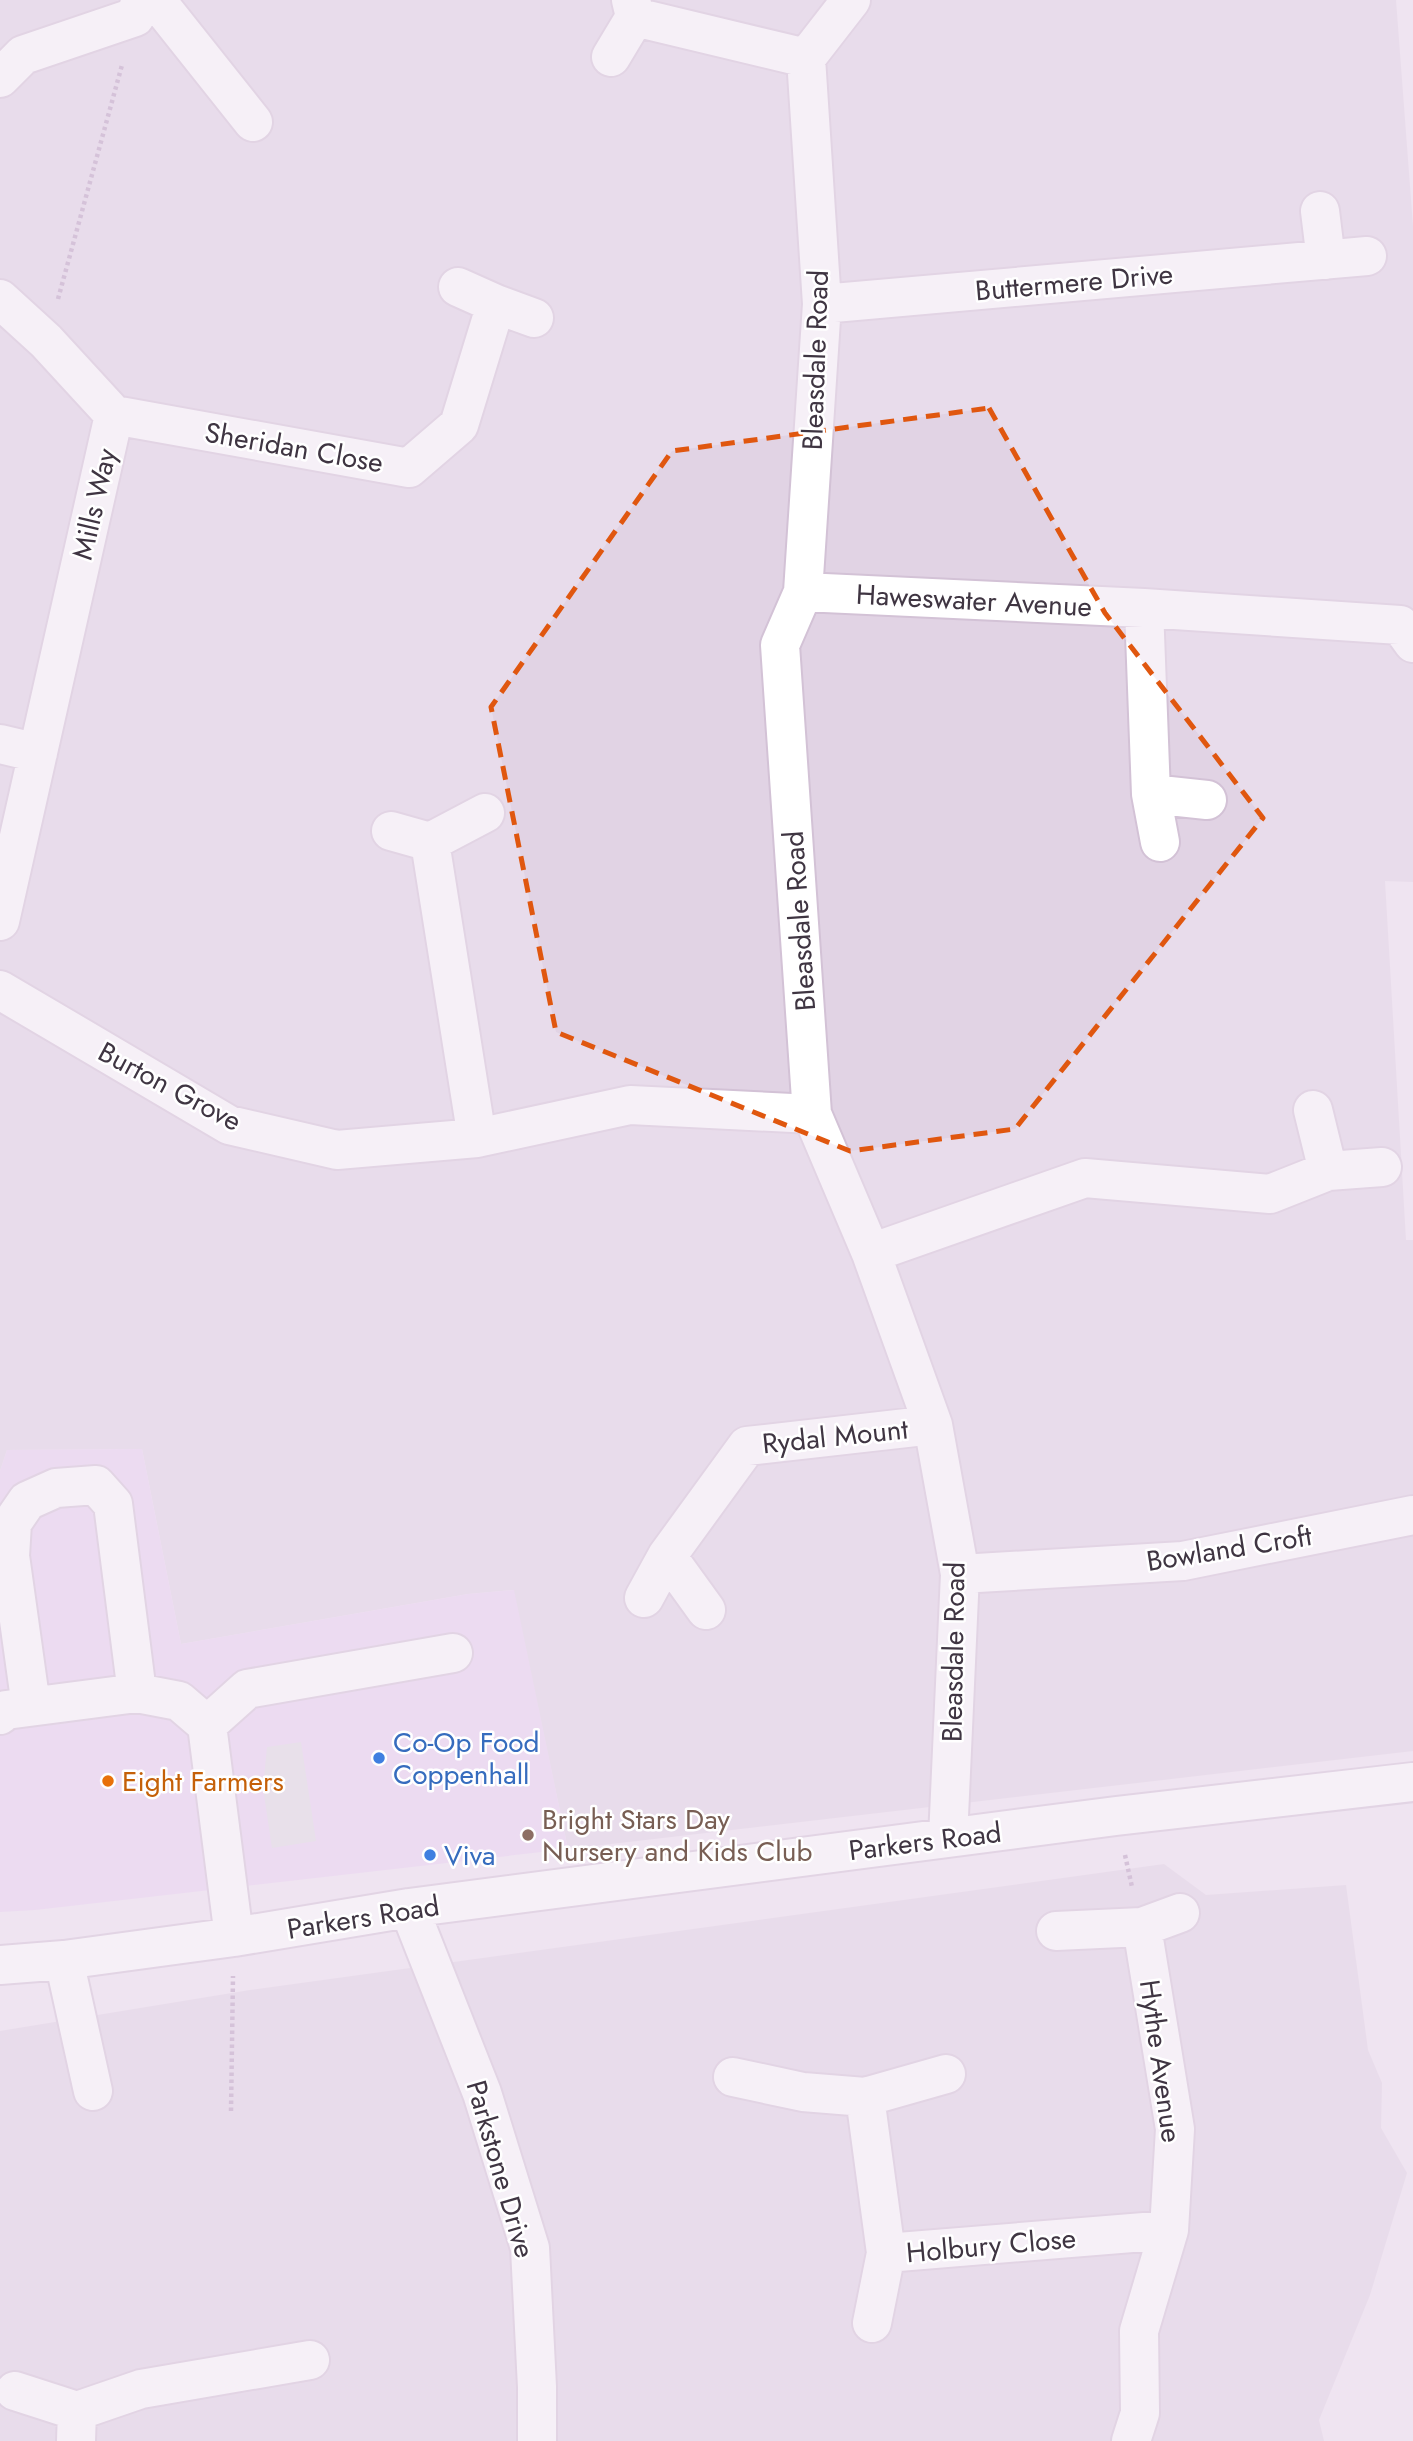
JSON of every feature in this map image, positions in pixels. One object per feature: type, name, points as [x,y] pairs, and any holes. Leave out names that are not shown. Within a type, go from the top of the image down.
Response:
[{"type":"street","points":[[611,57],[633,8],[806,58],[851,0]]},
{"type":"street","points":[[0,78],[23,55],[144,6],[253,122]]},
{"type":"street","name":"Bleasdale Road","points":[[806,58],[822,304],[803,592],[780,645],[812,1114],[871,1253],[933,1425],[960,1574],[948,1838]]},
{"type":"street","points":[[1320,211],[1326,260]]},
{"type":"street","name":"Buttermere Drive","points":[[822,304],[1367,256]]},
{"type":"street","points":[[458,287],[534,318]]},
{"type":"street","name":"Mills Way","points":[[0,299],[46,341],[114,415],[0,921]]},
{"type":"street","name":"Sheridan Close","points":[[114,415],[409,468],[458,425],[496,304]]},
{"type":"street","name":"Haweswater Avenue","points":[[803,592],[1144,608],[1400,625],[1413,643]]},
{"type":"street","points":[[1144,608],[1152,794],[1160,842]]},
{"type":"street","points":[[0,744],[38,752]]},
{"type":"street","points":[[1152,794],[1207,800]]},
{"type":"street","points":[[391,831],[430,842],[485,813]]},
{"type":"street","points":[[430,842],[477,1138]]},
{"type":"street","name":"Burton Grove","points":[[0,990],[229,1125],[337,1150],[477,1138],[630,1105],[812,1114]]},
{"type":"street","points":[[1313,1110],[1328,1171]]},
{"type":"street","points":[[871,1253],[1085,1178],[1270,1194],[1328,1171],[1382,1167]]},
{"type":"street","name":"Rydal Mount","points":[[644,1598],[667,1556],[747,1446],[933,1425]]},
{"type":"street","points":[[137,1693],[113,1504],[96,1485],[56,1488],[27,1502],[12,1523],[10,1556],[16,1711],[137,1693],[179,1701],[207,1725],[234,1937]]},
{"type":"street","name":"Bowland Croft","points":[[960,1574],[1183,1561],[1413,1515]]},
{"type":"street","points":[[667,1556],[706,1610]]},
{"type":"street","points":[[207,1725],[247,1689],[453,1653]]},
{"type":"street","name":"Parkers Road","points":[[0,1965],[64,1960],[234,1937],[410,1908],[1116,1816],[1413,1782]]},
{"type":"street","name":"Parkstone Drive","points":[[410,1908],[482,2093],[530,2248],[537,2441]]},
{"type":"street","points":[[1056,1931],[1142,1927],[1181,1913]]},
{"type":"street","name":"Hythe Avenue","points":[[1131,2441],[1140,2413],[1139,2331],[1169,2230],[1175,2129],[1142,1927]]},
{"type":"street","points":[[64,1960],[93,2091]]},
{"type":"street","points":[[733,2077],[803,2092],[865,2097],[946,2074]]},
{"type":"street","name":"Holbury Close","points":[[865,2097],[886,2253],[1169,2230]]},
{"type":"street","points":[[872,2323],[886,2253]]},
{"type":"street","points":[[15,2391],[77,2426],[141,2389],[310,2360]]},
{"type":"path","points":[[46,341],[144,6]]},
{"type":"path","points":[[1116,1816],[1142,1927]]},
{"type":"path","points":[[232,2111],[234,1937]]},
{"type":"highlighted area","points":[[989,408],[1105,613],[1263,818],[1015,1129],[850,1151],[556,1032],[491,707],[672,451]]},
{"type":"shaded area","points":[[0,0],[1396,0],[1413,226],[1413,882],[1385,881],[1406,1240],[1413,1240],[1413,1751],[568,1849],[513,1590],[468,1594],[181,1644],[142,1449],[7,1450],[0,1471]]},
{"type":"shaded area","points":[[142,1449],[181,1644],[468,1594],[514,1590],[568,1849],[0,1912],[0,1471],[7,1450]]},
{"type":"shaded area","points":[[301,1742],[316,1841],[272,1848],[263,1788],[267,1747]]},
{"type":"shaded area","points":[[1164,1864],[1206,1895],[1346,1885],[1368,2050],[1382,2083],[1381,2128],[1407,2173],[1370,2295],[1319,2420],[1324,2441],[0,2441],[0,2031],[250,1990]]},
{"type":"place","name":"Co-Op Food Coppenhall","points":[[379,1758]]},
{"type":"place","name":"Eight Farmers","points":[[108,1781]]},
{"type":"place","name":"Bright Stars Day Nursery and Kids Club","points":[[528,1835]]},
{"type":"place","name":"Viva","points":[[430,1855]]}]
